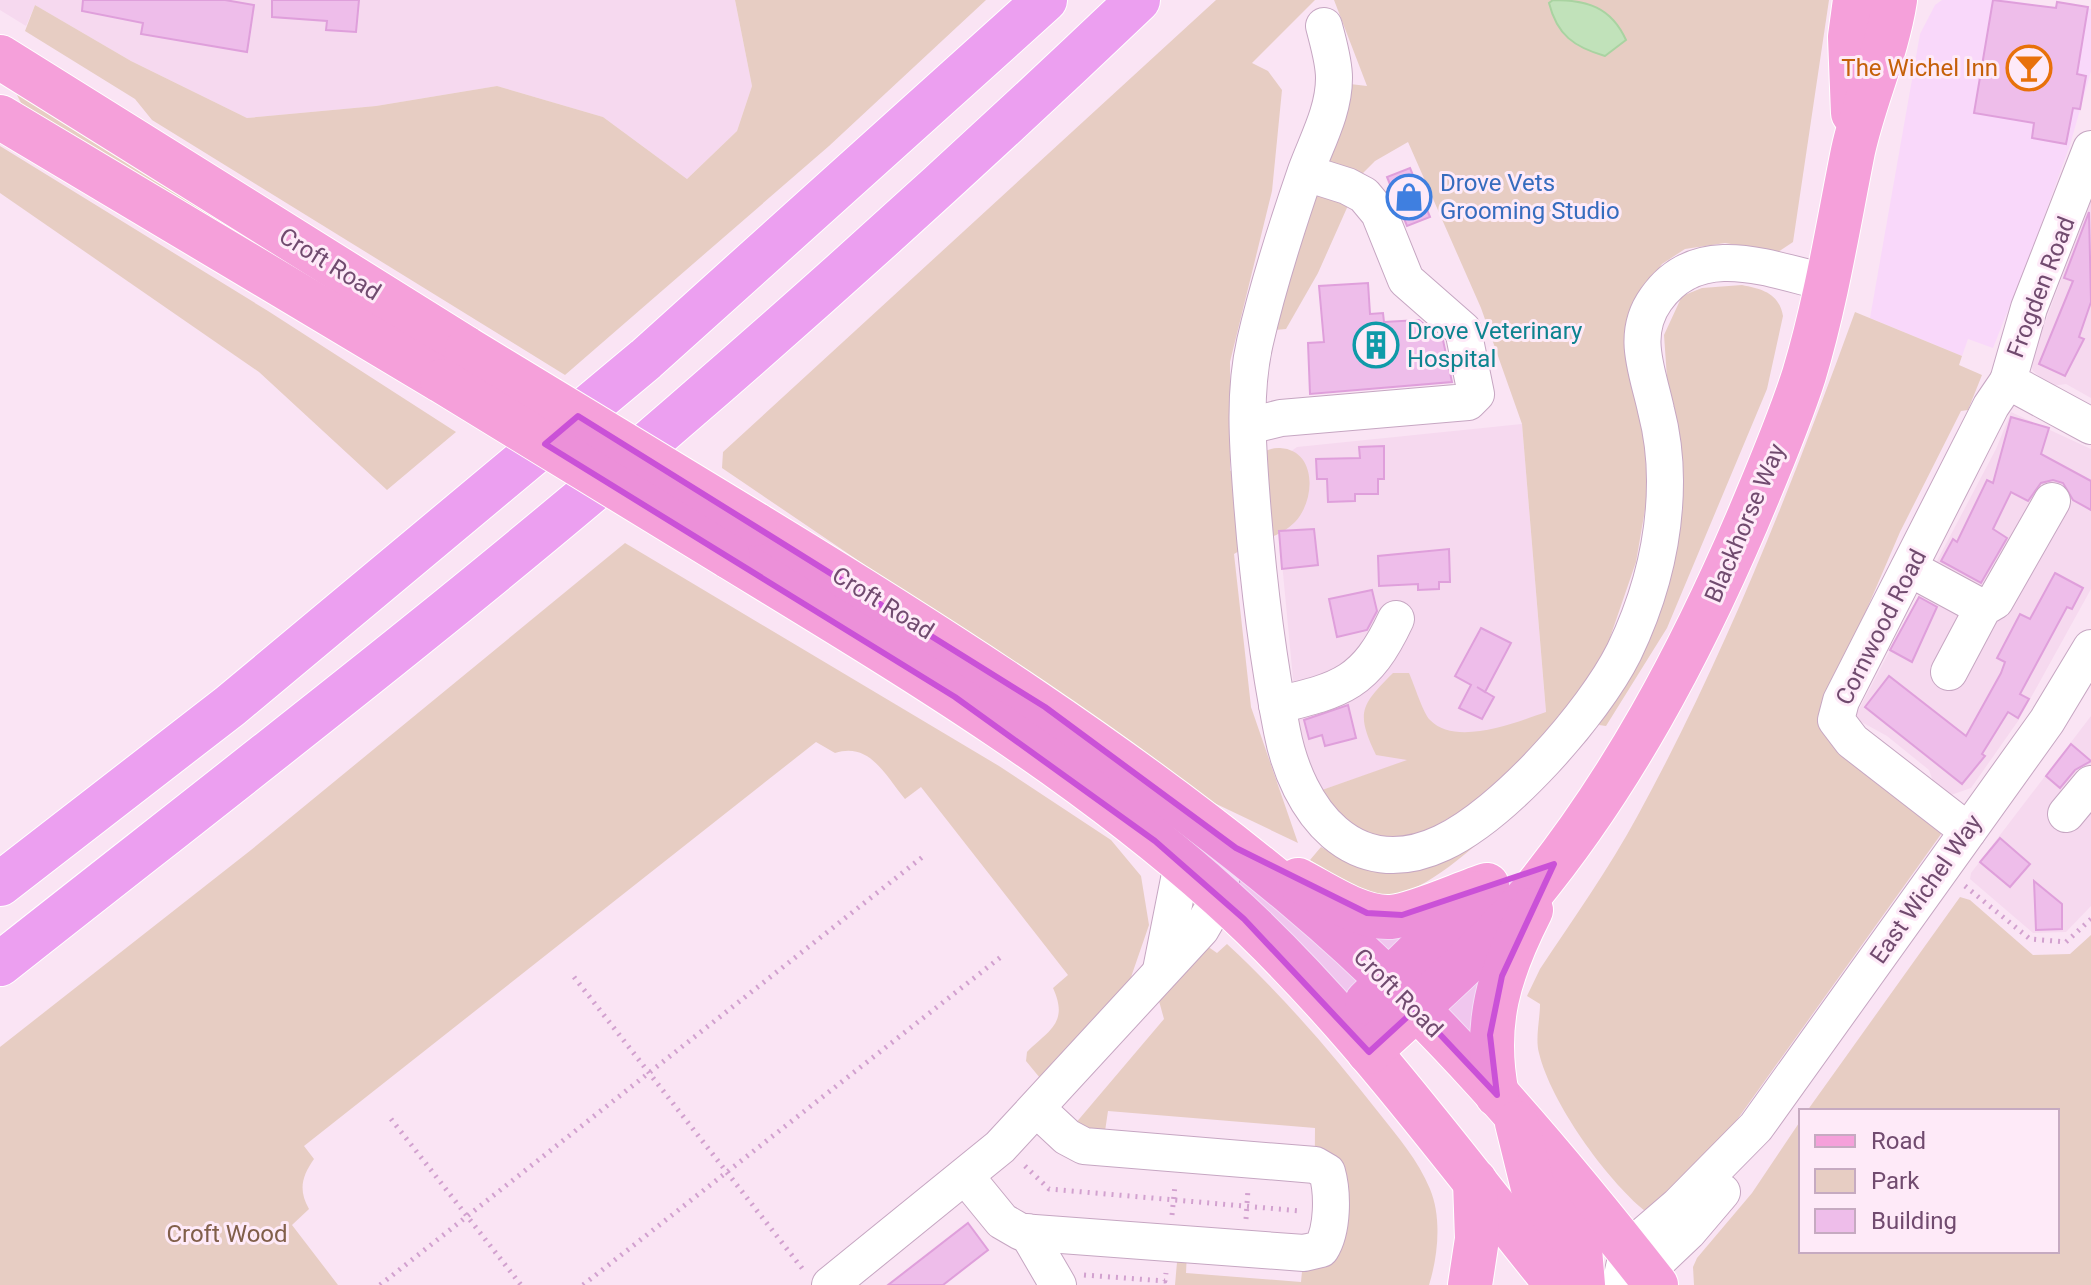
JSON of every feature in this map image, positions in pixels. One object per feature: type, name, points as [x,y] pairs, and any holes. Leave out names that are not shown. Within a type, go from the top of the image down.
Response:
[{"type":"highway","points":[[0,884],[230,706],[634,369],[1045,0]]},
{"type":"highway","points":[[0,964],[393,653],[683,414],[1027,105],[1138,0]]},
{"type":"main road","name":"Blackhorse Way","points":[[1854,147],[1850,37],[1855,0]]},
{"type":"main road","name":"Blackhorse Way","points":[[1402,995],[1513,914],[1554,864],[1637,742],[1719,587],[1790,413],[1828,283],[1854,147],[1888,39],[1895,0]]},
{"type":"main road","name":"Croft Road","points":[[0,57],[455,365],[742,540],[1045,707],[1236,848],[1297,898],[1402,995],[1506,1106]]},
{"type":"main road","name":"Croft Road","points":[[0,117],[455,365]]},
{"type":"main road","name":"Croft Road","points":[[742,540],[966,705],[1062,770],[1220,896],[1357,1038],[1475,1181],[1610,1279]]},
{"type":"main road","points":[[1236,848],[1332,897],[1382,916],[1402,915],[1554,864]]},
{"type":"main road","points":[[1554,864],[1515,942],[1499,988],[1490,1035],[1506,1106],[1533,1188],[1579,1247],[1610,1279]]},
{"type":"main road","points":[[1357,1038],[1402,995],[1487,885]]},
{"type":"main road","points":[[1470,1285],[1477,1239],[1475,1181]]},
{"type":"street","points":[[1324,26],[1335,76],[1330,111],[1306,173],[1254,344],[1248,426],[1260,596],[1287,756],[1298,786],[1326,827],[1349,844],[1376,853],[1405,855],[1446,842],[1477,821],[1578,724],[1609,681],[1646,598],[1664,516],[1659,425],[1641,337],[1655,300],[1683,272],[1716,262],[1749,264],[1828,283]]},
{"type":"street","name":"Frogden Road","points":[[2091,149],[2078,227],[2029,308],[2008,381],[2091,426]]},
{"type":"street","points":[[1248,426],[1281,418],[1468,402],[1476,394],[1463,330],[1406,280],[1379,213],[1364,195],[1306,173]]},
{"type":"street","name":"Cornwood Road","points":[[1968,831],[1852,741],[1836,720],[1841,701],[2008,381]]},
{"type":"street","points":[[1949,672],[1983,608],[1995,601],[2052,501]]},
{"type":"street","points":[[1909,568],[1983,608]]},
{"type":"street","points":[[1277,705],[1328,693],[1349,683],[1375,655],[1396,619]]},
{"type":"street","name":"East Wichel Way","points":[[1610,1279],[1756,1127],[2047,721],[2091,648]]},
{"type":"street","points":[[2066,814],[2091,784]]},
{"type":"street","points":[[830,1285],[966,1177],[1038,1110],[1201,929],[1220,896],[1222,870],[1200,851],[1154,786]]},
{"type":"street","points":[[1161,970],[1182,864]]},
{"type":"street","points":[[966,1177],[1002,1221],[1027,1232],[1304,1253],[1321,1249],[1326,1240],[1331,1185],[1327,1172],[1315,1165],[1084,1146],[1067,1137],[1038,1110]]},
{"type":"street","points":[[1027,1232],[1058,1285]]},
{"type":"path","points":[[380,1285],[925,855]]},
{"type":"path","points":[[1960,887],[1972,889],[2034,942],[2066,942],[2091,919]]},
{"type":"path","points":[[583,1285],[1002,956]]},
{"type":"path","points":[[574,977],[814,1285]]},
{"type":"path","points":[[391,1119],[521,1285]]},
{"type":"path","points":[[1169,1243],[1178,1155]]},
{"type":"path","points":[[1018,1160],[1049,1189],[1329,1214]]},
{"type":"path","points":[[1243,1249],[1251,1160]]},
{"type":"highlighted area","points":[[578,416],[1045,707],[1236,848],[1367,913],[1402,915],[1554,864],[1502,976],[1490,1035],[1497,1095],[1416,1009],[1369,1052],[1244,919],[1155,841],[955,697],[545,444]]},
{"type":"shaded area","points":[[0,0],[735,0],[752,86],[737,131],[687,179],[603,117],[497,86],[376,106],[247,118],[131,61],[35,5],[26,26],[0,10]]},
{"type":"shaded area","points":[[1553,0],[1597,8],[1613,20],[1626,40],[1605,56],[1576,44],[1557,24],[1549,3]]},
{"type":"shaded area","points":[[1942,0],[2008,0],[2055,8],[2057,2],[2091,9],[2091,71],[2070,145],[2032,250],[1993,348],[1968,339],[1962,356],[1870,318],[1920,34],[1935,5]]},
{"type":"shaded area","points":[[2091,199],[2091,398],[2066,384],[2051,386],[2033,371],[2030,363]]},
{"type":"shaded area","points":[[2011,412],[2091,449],[2091,589],[2018,721],[1971,788],[1951,795],[1934,784],[1929,770],[1887,736],[1856,719],[1996,449]]},
{"type":"shaded area","points":[[1522,424],[1546,713],[1322,790],[1301,763],[1279,531],[1259,474],[1297,447]]},
{"type":"shaded area","points":[[2091,716],[2091,906],[2066,932],[2033,933],[1970,879],[1971,873]]},
{"type":"green space","points":[[735,0],[986,0],[829,146],[565,375],[152,120],[135,99],[25,31],[35,5],[131,61],[247,118],[376,106],[497,86],[603,117],[687,179],[737,131],[752,86]]},
{"type":"green space","points":[[1216,0],[1315,0],[1252,63],[1268,71],[1282,90],[1272,191],[1230,362],[1230,471],[1260,453],[1280,448],[1301,457],[1307,466],[1309,478],[1307,501],[1295,522],[1234,554],[1251,707],[1298,843],[1189,791],[1043,686],[722,468],[723,452]]},
{"type":"green space","points":[[1334,0],[1829,0],[1793,242],[1778,252],[1725,243],[1685,249],[1662,264],[1637,298],[1626,323],[1626,353],[1645,441],[1647,498],[1636,562],[1604,655],[1569,711],[1485,797],[1401,846],[1332,820],[1322,790],[1407,760],[1376,755],[1364,719],[1368,702],[1393,673],[1409,673],[1430,720],[1441,728],[1455,732],[1487,730],[1546,712],[1522,424],[1481,308],[1408,142],[1375,161],[1362,174],[1318,273],[1286,329],[1275,330],[1287,270],[1350,84],[1367,86]]},
{"type":"green space","points":[[16,93],[464,365],[457,374],[22,105]]},
{"type":"green space","points":[[0,146],[268,311],[456,432],[387,490],[259,372],[0,193]]},
{"type":"green space","points":[[1742,285],[1774,297],[1783,316],[1767,389],[1667,628],[1606,726],[1599,725],[1678,535],[1683,507],[1683,464],[1667,378],[1664,335],[1682,296],[1702,288]]},
{"type":"green space","points":[[1855,312],[1962,356],[1959,365],[1982,375],[1968,410],[1961,411],[1900,532],[1826,704],[1944,830],[1739,1117],[1682,1188],[1645,1211],[1597,1160],[1555,1094],[1538,1047],[1540,1004],[1527,996],[1540,969],[1627,835],[1700,693],[1782,505]]},
{"type":"green space","name":"Croft Wood","points":[[625,543],[999,766],[1111,840],[1141,876],[1149,925],[1129,983],[1040,1078],[1026,1061],[1027,1052],[1058,1018],[1053,988],[1068,975],[921,787],[905,799],[867,756],[858,752],[835,753],[816,742],[304,1146],[314,1159],[303,1183],[303,1196],[309,1209],[292,1225],[338,1285],[0,1285],[0,1047],[251,850]]},
{"type":"green space","points":[[1501,824],[1434,877],[1405,892],[1391,895],[1359,889],[1310,860],[1321,847],[1352,864]]},
{"type":"green space","points":[[1960,897],[1970,900],[2033,955],[2070,954],[2091,935],[2091,1285],[1694,1285],[1693,1267],[1697,1258],[1752,1193],[1799,1123],[1799,1253],[2059,1253],[2059,1109],[1808,1109]]},
{"type":"green space","points":[[1227,944],[1325,1047],[1420,1168],[1434,1200],[1437,1224],[1435,1262],[1429,1285],[1175,1285],[1178,1251],[1187,1252],[1186,1273],[1301,1282],[1303,1261],[1314,1261],[1315,1128],[1108,1111],[1104,1138],[1069,1131],[1164,1019],[1159,1001],[1207,946],[1217,953]]},
{"type":"building","points":[[83,0],[225,0],[254,5],[247,52],[141,34],[143,23],[82,11]]},
{"type":"building","points":[[272,0],[359,0],[356,32],[326,30],[327,21],[272,17]]},
{"type":"building","name":"The Wichel Inn","points":[[1993,0],[2056,8],[2057,2],[2088,7],[2077,74],[2086,76],[2080,109],[2073,108],[2066,144],[2032,138],[2034,123],[1974,113]]},
{"type":"building","name":"Drove Vets Grooming Studio","points":[[1410,168],[1430,217],[1407,226],[1387,177]]},
{"type":"building","points":[[2089,212],[2091,302],[2079,337],[2084,339],[2065,376],[2039,364],[2073,281],[2064,278]]},
{"type":"building","name":"Drove Veterinary Hospital","points":[[1368,283],[1370,314],[1383,313],[1384,322],[1419,320],[1443,340],[1452,382],[1310,394],[1308,343],[1324,342],[1319,286]]},
{"type":"building","points":[[2011,417],[2049,428],[2041,454],[2091,481],[2091,510],[2073,500],[2063,483],[2053,480],[2041,483],[2028,501],[2011,492],[1993,529],[2007,538],[1981,583],[1941,561],[1953,539],[1957,542],[1987,480],[1993,483]]},
{"type":"building","points":[[1384,446],[1384,479],[1378,479],[1378,494],[1355,494],[1355,501],[1328,502],[1327,479],[1317,479],[1316,459],[1360,458],[1359,447]]},
{"type":"building","points":[[1314,529],[1318,565],[1282,569],[1279,531]]},
{"type":"building","points":[[1449,549],[1450,582],[1439,582],[1439,589],[1418,590],[1418,584],[1379,586],[1378,556]]},
{"type":"building","points":[[2055,573],[2083,588],[2072,609],[2067,607],[2020,694],[2029,699],[2018,718],[2008,712],[1982,754],[1985,756],[1962,784],[1865,707],[1889,676],[1966,736],[2001,673],[2005,662],[1997,658],[2020,614],[2030,619]]},
{"type":"building","points":[[1372,590],[1377,611],[1367,630],[1337,637],[1329,599]]},
{"type":"building","points":[[1919,597],[1937,607],[1912,662],[1890,650]]},
{"type":"building","points":[[1481,628],[1511,643],[1485,692],[1494,697],[1482,719],[1459,708],[1471,685],[1455,676]]},
{"type":"building","points":[[1348,705],[1356,738],[1325,746],[1322,735],[1309,739],[1304,720]]},
{"type":"building","points":[[2071,744],[2091,761],[2075,770],[2060,788],[2046,776]]},
{"type":"building","points":[[2000,838],[2030,864],[2010,887],[1980,862]]},
{"type":"building","points":[[2034,881],[2062,904],[2062,929],[2036,930]]},
{"type":"building","points":[[968,1223],[988,1250],[943,1285],[888,1285]]},
{"type":"place","name":"The Wichel Inn","points":[[2029,68]]},
{"type":"place","name":"Drove Vets Grooming Studio","points":[[1409,197]]},
{"type":"place","name":"Drove Veterinary Hospital","points":[[1376,345]]}]
